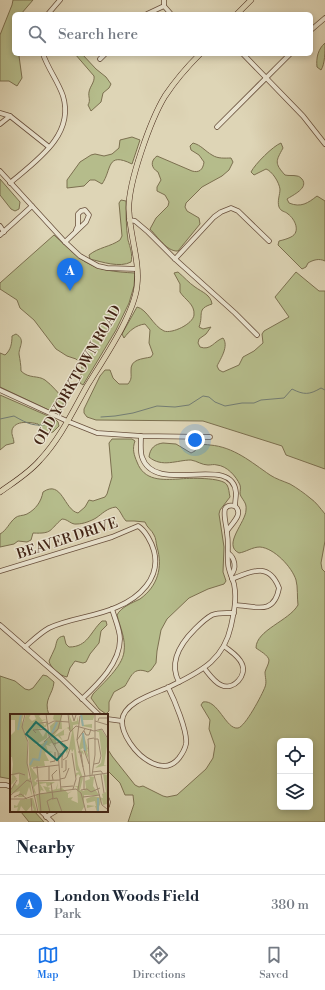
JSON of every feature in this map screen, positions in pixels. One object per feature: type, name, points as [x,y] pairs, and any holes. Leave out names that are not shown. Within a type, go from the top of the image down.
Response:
[{"type":"main road","points":[[240,12],[251,0]]},
{"type":"main road","name":"OLD YORKTOWN ROAD","points":[[0,492],[34,467],[53,445],[117,336],[131,307],[136,292],[138,277],[129,220],[129,192],[151,127],[160,106],[178,78],[198,56]]},
{"type":"street","points":[[50,12],[60,0]]},
{"type":"street","points":[[164,0],[164,6],[169,12]]},
{"type":"street","points":[[151,12],[164,6]]},
{"type":"street","points":[[313,28],[325,18]]},
{"type":"street","points":[[10,183],[49,147],[60,132],[64,122],[65,109],[63,95],[44,56]]},
{"type":"street","points":[[100,59],[103,56]]},
{"type":"street","points":[[245,56],[303,116],[325,144]]},
{"type":"street","points":[[216,127],[288,56]]},
{"type":"street","points":[[0,113],[10,116],[49,147]]},
{"type":"street","points":[[0,124],[10,116]]},
{"type":"street","points":[[0,171],[65,242],[80,256],[98,266],[108,268],[137,269]]},
{"type":"street","points":[[0,236],[32,206]]},
{"type":"street","points":[[175,259],[214,217],[231,208],[238,211],[269,241]]},
{"type":"street","points":[[65,242],[89,218],[89,214],[85,210],[78,214],[78,226],[76,230]]},
{"type":"street","points":[[129,220],[138,223],[175,259],[236,312],[257,336]]},
{"type":"street","points":[[0,226],[4,232]]},
{"type":"street","points":[[0,390],[97,433],[141,436],[210,437]]},
{"type":"street","points":[[141,436],[142,458],[149,468],[160,474],[171,476],[192,474],[224,476],[228,478],[234,486],[236,492],[235,506],[238,508],[239,512],[238,517],[227,531]]},
{"type":"street","points":[[168,687],[185,728],[185,748],[176,762],[168,766],[159,766],[149,762],[141,756],[126,737],[122,721],[124,713],[137,701],[179,682],[204,668],[218,655],[224,646],[230,631],[235,605],[234,586],[227,565],[228,552],[225,510],[226,507],[232,505],[235,506]]},
{"type":"street","points":[[225,516],[229,519],[235,519]]},
{"type":"street","name":"BEAVER DRIVE","points":[[0,571],[112,537],[138,526],[141,528],[154,550],[156,567],[154,574],[147,586],[126,602],[112,609]]},
{"type":"street","points":[[228,552],[233,558],[235,565],[232,577]]},
{"type":"street","points":[[232,577],[263,571],[272,576],[279,588],[275,600],[264,608],[259,609],[243,605],[235,605]]},
{"type":"street","points":[[25,647],[48,629],[112,609],[120,635],[117,655],[107,672],[82,699]]},
{"type":"street","points":[[179,682],[175,672],[175,666],[177,654],[186,638],[212,615],[234,613]]},
{"type":"street","points":[[0,625],[98,714]]},
{"type":"street","points":[[204,668],[216,682],[223,686],[229,687],[239,681],[242,676],[243,666],[239,659],[224,646]]},
{"type":"street","points":[[108,719],[122,721]]},
{"type":"street","points":[[0,785],[10,786]]},
{"type":"street","points":[[42,812],[52,822]]},
{"type":"street","points":[[46,817],[54,812]]},
{"type":"green space","points":[[13,0],[33,0],[23,12],[12,12],[12,56],[19,56],[22,78],[17,86],[9,81],[0,81],[0,35]]},
{"type":"green space","points":[[325,43],[324,61],[321,70],[317,67],[317,57],[319,51]]},
{"type":"green space","points":[[77,56],[84,56],[106,77],[111,84],[103,93],[101,102],[91,111],[88,105],[89,94],[94,76]]},
{"type":"green space","points":[[132,137],[140,140],[132,164],[118,160],[114,161],[111,164],[102,184],[95,180],[90,180],[84,186],[67,188],[67,180],[80,162],[95,154],[104,156],[112,154],[119,148],[120,140]]},
{"type":"green space","points":[[193,143],[214,156],[231,158],[233,162],[229,170],[222,176],[202,187],[186,203],[185,207],[187,211],[199,218],[200,224],[178,251],[174,251],[166,246],[150,229],[156,218],[168,206],[169,202],[165,195],[157,191],[157,187],[161,180],[152,162],[157,156],[197,172],[202,169],[204,162],[199,155],[191,150],[190,146]]},
{"type":"green space","points":[[281,143],[283,148],[277,162],[279,168],[285,175],[298,176],[304,182],[299,191],[287,199],[289,203],[301,205],[311,201],[317,196],[325,201],[325,261],[314,260],[302,269],[278,245],[279,241],[294,235],[296,232],[296,226],[291,216],[281,210],[278,205],[280,189],[277,180],[271,172],[266,169],[254,175],[251,172],[264,156]]},
{"type":"green space","points":[[0,179],[20,202],[19,209],[15,211],[11,209],[0,195]]},
{"type":"green space","points":[[121,200],[126,201],[127,230],[132,259],[131,262],[127,264],[116,264],[90,259],[89,255],[93,252],[120,240],[122,236],[119,203]]},
{"type":"green space","points":[[54,235],[82,259],[98,268],[135,273],[134,286],[129,303],[116,330],[83,385],[80,383],[82,366],[79,362],[56,349],[34,320],[20,308],[17,300],[0,289],[0,283]]},
{"type":"green space","points":[[178,272],[210,298],[212,304],[202,310],[199,327],[203,329],[211,327],[206,334],[199,339],[198,343],[200,347],[207,348],[223,338],[225,341],[225,348],[217,366],[219,370],[223,372],[239,365],[243,357],[254,351],[263,343],[262,334],[264,331],[289,317],[275,297],[296,272],[319,291],[325,291],[325,469],[286,455],[282,446],[203,421],[96,420],[87,417],[84,413],[84,409],[100,376],[105,370],[110,370],[113,378],[119,384],[128,384],[131,379],[132,364],[137,360],[151,357],[153,354],[149,343],[150,330],[145,324],[133,329],[124,338],[122,334],[137,307],[141,308],[160,329],[168,332],[182,328],[193,318],[193,308],[180,292],[180,284],[174,273]]},
{"type":"green space","points":[[16,334],[21,339],[19,354],[21,371],[27,375],[45,380],[50,384],[64,399],[62,409],[53,412],[0,387],[0,353],[5,355],[9,351],[12,336]]},
{"type":"green space","points":[[0,395],[55,419],[59,426],[53,432],[45,434],[38,424],[27,422],[19,423],[12,430],[14,443],[6,445],[0,450]]},
{"type":"green space","points":[[112,439],[132,439],[135,441],[134,454],[136,459],[140,468],[149,476],[160,479],[197,478],[212,479],[224,482],[229,489],[230,497],[220,510],[219,514],[224,547],[223,572],[226,581],[224,584],[208,589],[189,598],[167,619],[161,630],[156,663],[148,672],[139,670],[133,673],[125,686],[114,692],[109,702],[109,711],[106,714],[99,709],[91,698],[116,669],[123,658],[124,642],[117,615],[124,607],[140,599],[146,594],[158,576],[159,554],[156,539],[153,533],[145,522],[126,521],[116,507],[107,510],[92,520],[82,523],[73,524],[62,519],[48,532],[33,533],[31,540],[27,542],[18,541],[14,544],[0,547],[0,534],[16,517],[27,514],[33,510],[41,499],[43,492],[49,489],[55,489],[59,492],[69,507],[78,513],[85,507],[89,500],[93,501],[105,497],[112,477],[109,443]]},
{"type":"green space","points":[[163,443],[176,444],[191,453],[199,446],[205,445],[219,446],[235,452],[277,479],[298,489],[314,501],[325,514],[325,541],[321,563],[322,569],[325,572],[325,822],[128,822],[134,804],[133,795],[125,795],[120,783],[108,771],[108,750],[135,785],[139,787],[143,786],[167,797],[177,795],[206,769],[213,758],[215,746],[209,729],[210,720],[201,705],[203,702],[208,702],[213,705],[234,727],[238,728],[245,722],[266,685],[265,672],[269,660],[266,655],[256,648],[257,642],[261,636],[294,611],[298,605],[296,580],[287,564],[282,559],[265,548],[254,548],[239,553],[234,549],[234,539],[245,515],[246,507],[240,494],[240,485],[234,475],[224,467],[206,465],[191,460],[170,463],[159,462],[149,457],[150,451],[153,447]]},
{"type":"green space","points":[[102,621],[106,621],[107,625],[101,631],[99,643],[90,654],[86,662],[83,663],[75,661],[70,668],[67,677],[61,675],[51,666],[49,661],[58,639],[64,636],[66,644],[69,647],[85,642]]},
{"type":"green space","points":[[43,675],[47,676],[54,682],[47,705],[49,714],[10,714],[10,779],[0,777],[0,676],[15,681],[25,689],[29,690],[33,688]]},
{"type":"green space","points":[[21,812],[35,812],[44,822],[29,822]]},
{"type":"waterway","points":[[101,417],[133,413],[157,406],[175,407],[189,405],[203,396],[209,397],[215,402],[225,406],[284,398],[292,389],[306,393],[313,392],[321,388],[325,390]]},
{"type":"waterway","points":[[0,419],[14,416],[31,424],[50,424]]},
{"type":"place","name":"London Woods Field","points":[[70,291]]}]
